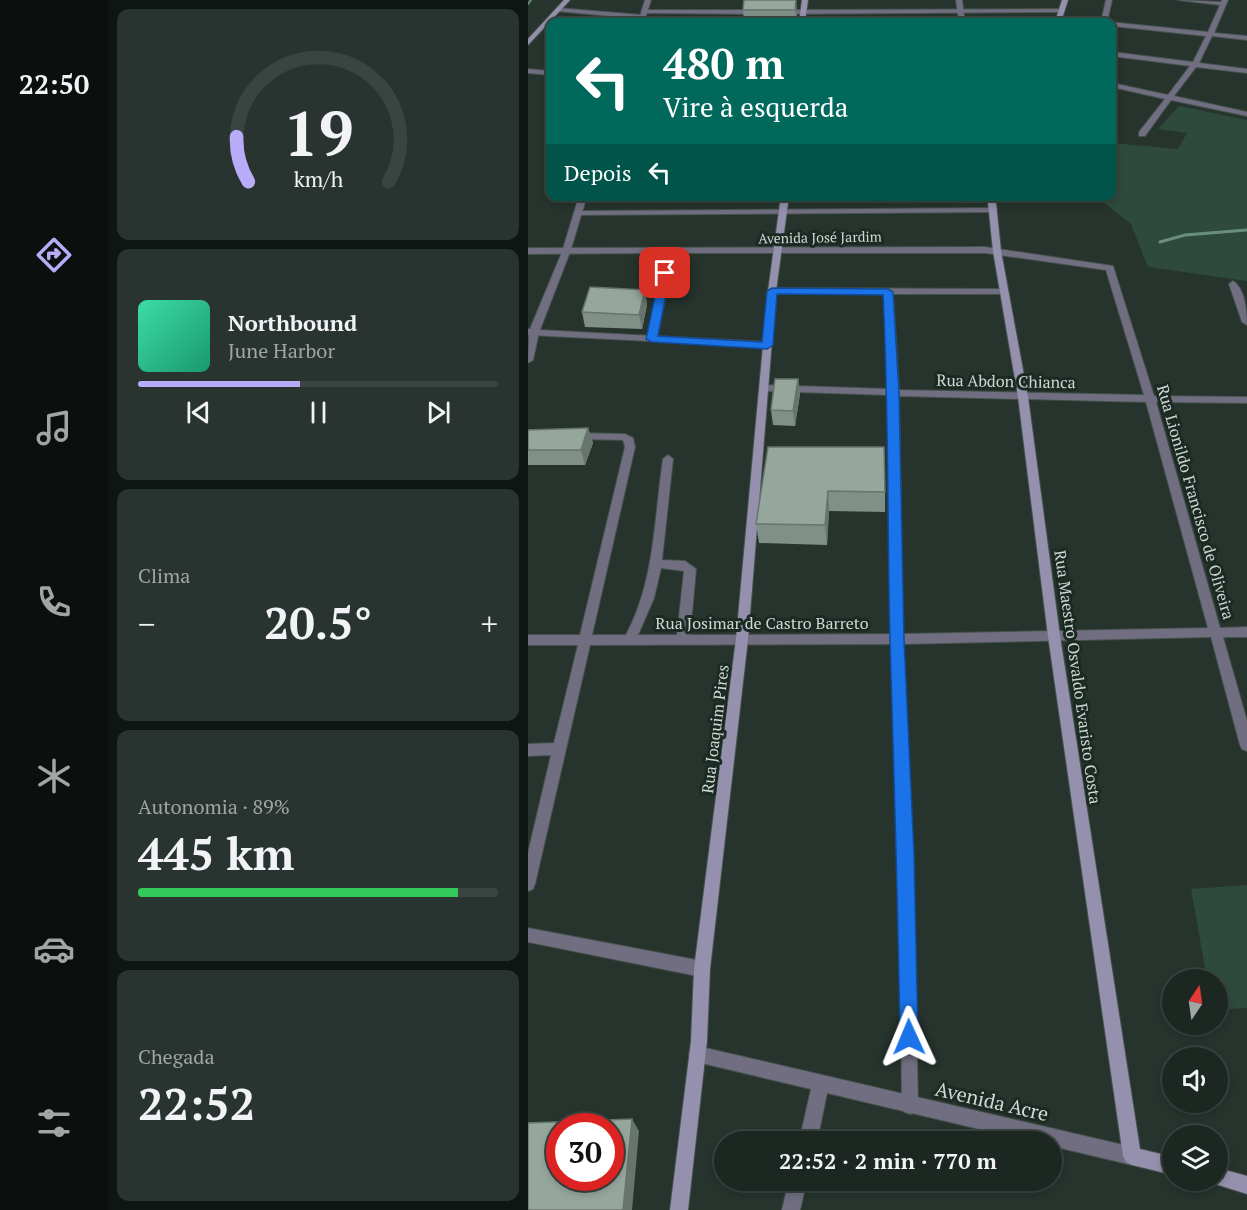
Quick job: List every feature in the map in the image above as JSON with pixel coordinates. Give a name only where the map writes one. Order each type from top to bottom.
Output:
[{"type":"main road","points":[[551,18],[567,0]]},
{"type":"main road","points":[[802,18],[804,0]]},
{"type":"main road","points":[[1059,18],[1065,0]]},
{"type":"main road","points":[[528,43],[546,23]]},
{"type":"main road","name":"Rua Joaquim Pires","points":[[679,1210],[697,1054],[702,969],[742,639],[772,291],[784,201]]},
{"type":"main road","name":"Rua Maestro Osvaldo Evaristo Costa","points":[[993,201],[997,251],[1023,397],[1054,636],[1132,1156]]},
{"type":"main road","name":"Avenida Acre","points":[[1132,1156],[1162,1163]]},
{"type":"main road","points":[[1228,1180],[1247,1185]]},
{"type":"street","points":[[642,17],[648,0]]},
{"type":"street","points":[[959,0],[961,18]]},
{"type":"street","points":[[1105,18],[1109,0]]},
{"type":"street","points":[[1142,134],[1195,64],[1225,2],[1181,0]]},
{"type":"street","points":[[558,10],[642,17],[803,12],[1061,11]]},
{"type":"street","points":[[886,11],[887,18]]},
{"type":"street","points":[[1116,24],[1247,38]]},
{"type":"street","points":[[1116,54],[1247,72]]},
{"type":"street","points":[[528,72],[546,73]]},
{"type":"street","points":[[1116,86],[1247,114]]},
{"type":"street","points":[[528,360],[531,332],[566,252],[582,201]]},
{"type":"street","points":[[578,213],[783,212],[993,201]]},
{"type":"street","name":"Avenida José Jardim","points":[[528,251],[950,249],[997,251],[1110,268]]},
{"type":"street","points":[[652,339],[670,252]]},
{"type":"street","name":"Rua Lionildo Francisco de Oliveira","points":[[1110,268],[1150,398],[1247,746]]},
{"type":"street","points":[[1233,284],[1247,322]]},
{"type":"street","points":[[772,291],[1004,291]]},
{"type":"street","points":[[888,292],[894,393],[897,639],[906,853],[910,1106]]},
{"type":"street","points":[[531,332],[767,345]]},
{"type":"street","name":"Rua Abdon Chianca","points":[[765,388],[1023,397],[1247,400]]},
{"type":"street","points":[[528,884],[586,639],[628,454],[629,440],[625,437],[560,436]]},
{"type":"street","points":[[630,639],[642,621],[656,564],[668,459]]},
{"type":"street","points":[[656,564],[685,565],[690,569],[683,639]]},
{"type":"street","name":"Rua Josimar de Castro Barreto","points":[[528,640],[897,639],[1247,632]]},
{"type":"street","points":[[528,750],[559,749]]},
{"type":"street","points":[[528,935],[702,969]]},
{"type":"street","name":"Avenida Acre","points":[[697,1054],[910,1106],[1132,1156]]},
{"type":"street","points":[[810,1131],[821,1084]]},
{"type":"street","points":[[792,1210],[796,1191]]},
{"type":"green space","points":[[1179,106],[1247,120],[1247,281],[1148,267],[1131,224],[1102,201],[1116,201],[1116,143],[1178,149],[1187,133],[1158,129]]},
{"type":"green space","points":[[1247,885],[1247,1008],[1228,1009],[1228,969],[1205,969],[1191,889]]},
{"type":"building","points":[[744,0],[796,0],[795,10],[743,10]]},
{"type":"building","points":[[590,287],[645,290],[639,315],[582,312]]},
{"type":"building","points":[[775,379],[798,379],[793,411],[771,410]]},
{"type":"building","points":[[588,428],[581,450],[528,450],[528,430]]},
{"type":"building","points":[[768,447],[884,447],[885,492],[828,491],[825,525],[756,524]]},
{"type":"building","points":[[624,1119],[632,1119],[623,1210],[528,1210],[528,1123],[546,1122],[546,1191],[624,1191]]},
{"type":"waterway","points":[[528,4],[531,0]]},
{"type":"waterway","points":[[1160,242],[1185,235],[1247,230]]},
{"type":"route","points":[[665,273],[652,339],[767,345],[772,291],[888,292],[894,393],[897,639],[906,853],[909,1037]]}]
